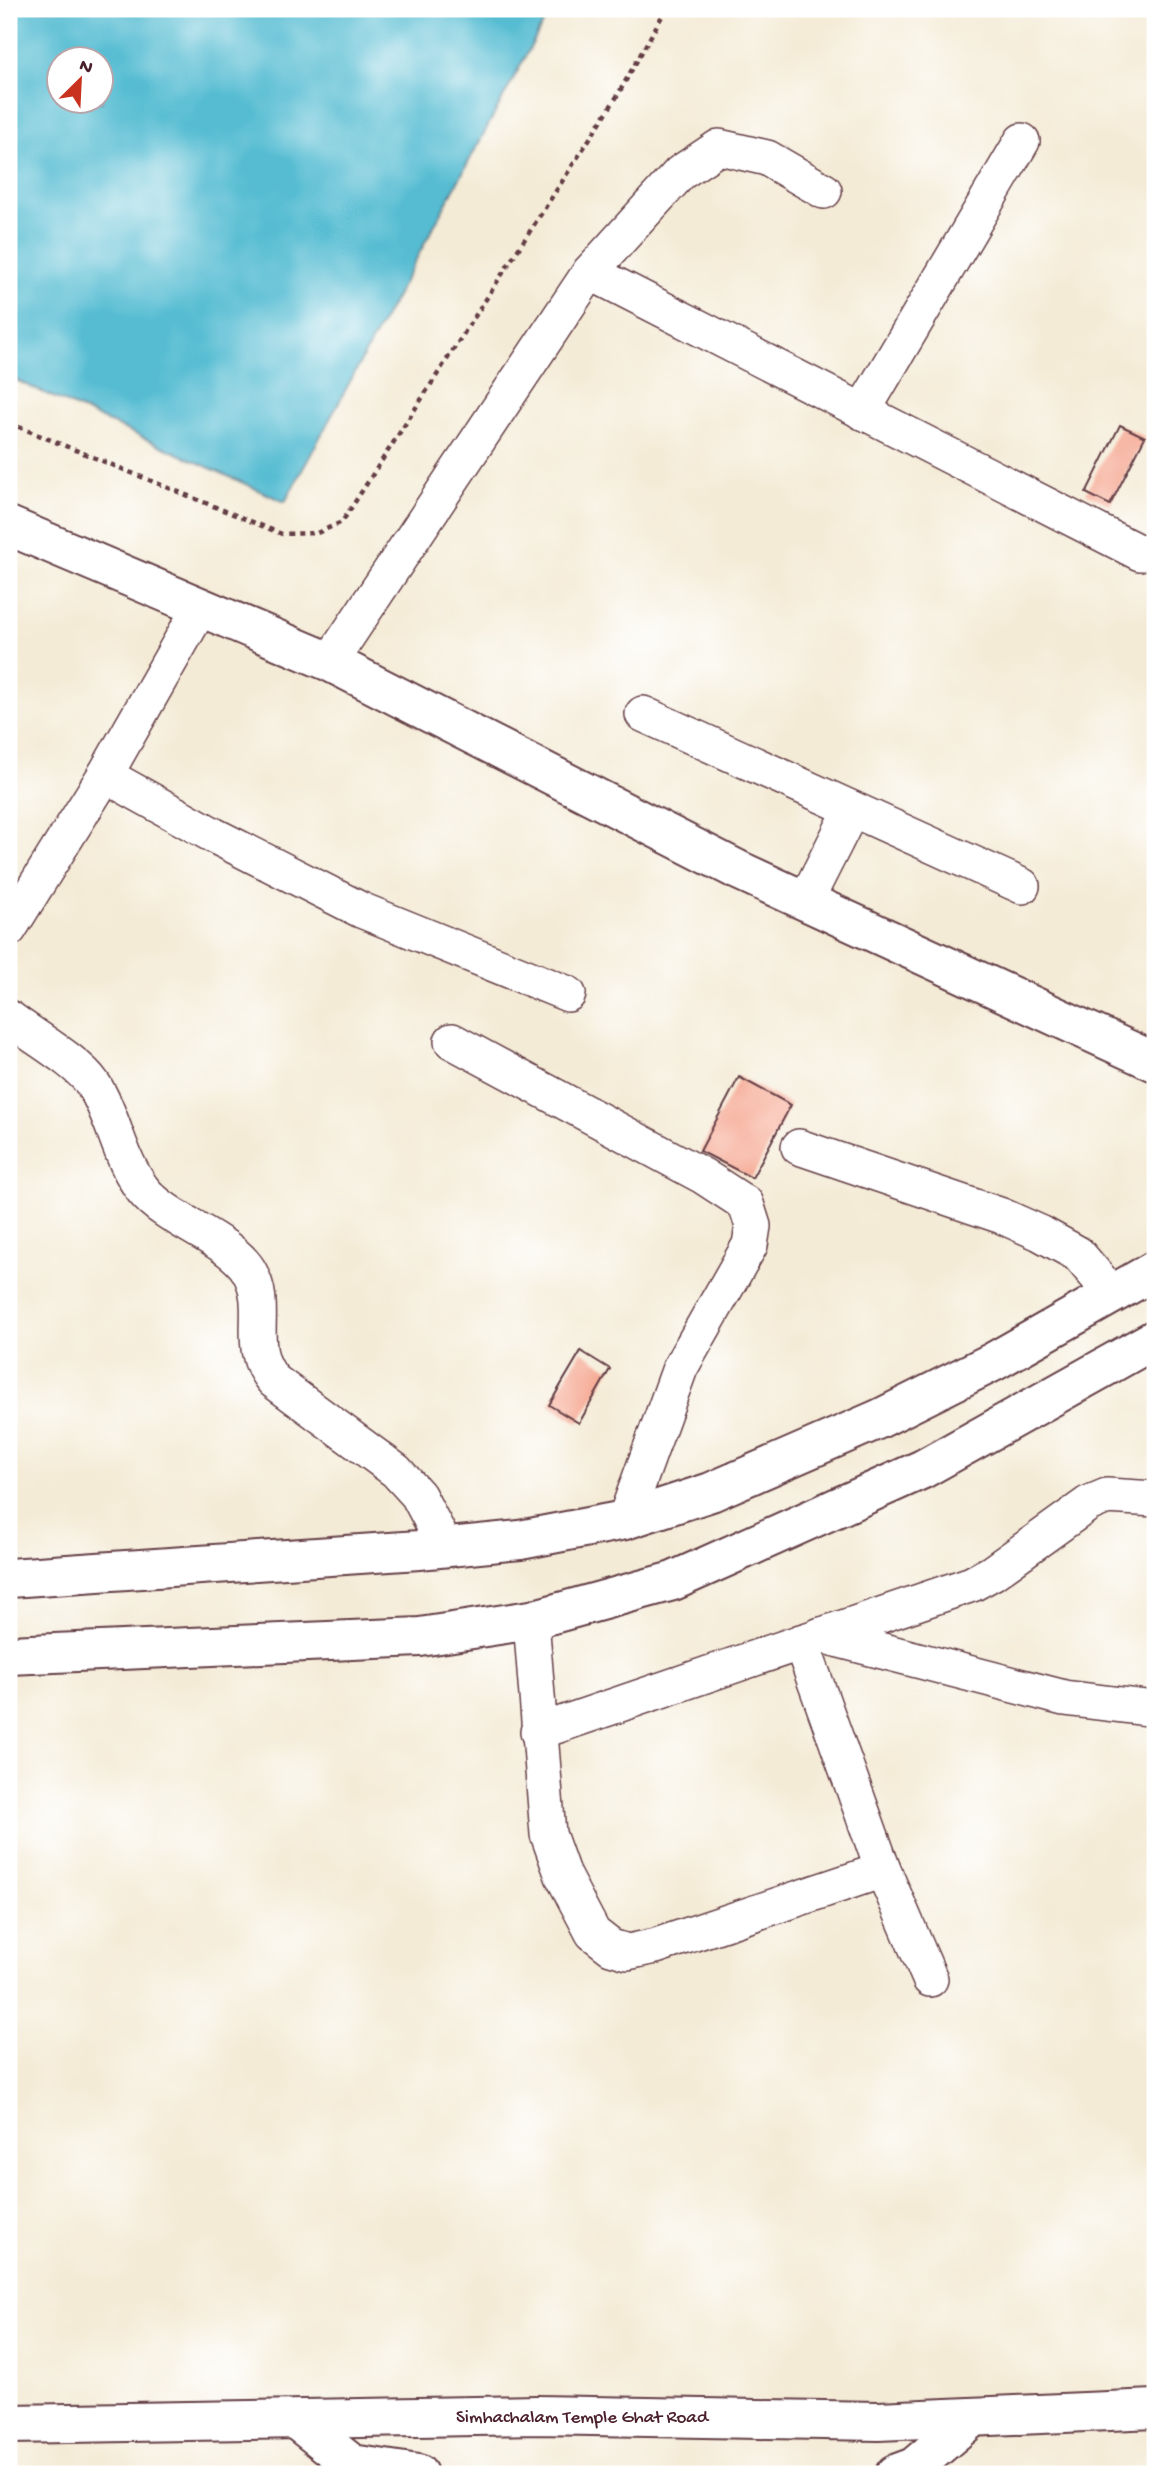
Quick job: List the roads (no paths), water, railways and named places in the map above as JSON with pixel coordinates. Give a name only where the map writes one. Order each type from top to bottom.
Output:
[{"type":"street","points":[[862,412],[1022,141]]},
{"type":"street","points":[[330,662],[590,272],[680,173],[719,147],[767,158],[824,191]]},
{"type":"street","points":[[590,272],[1140,553]]},
{"type":"street","points":[[9,526],[330,662],[805,902],[1155,1062]]},
{"type":"street","points":[[9,929],[105,775],[200,608]]},
{"type":"street","points":[[643,714],[1022,886]]},
{"type":"street","points":[[105,775],[213,835],[361,910],[568,994]]},
{"type":"street","points":[[805,902],[852,809]]},
{"type":"street","points":[[9,1018],[91,1081],[113,1134],[143,1190],[248,1269],[257,1292],[258,1355],[264,1370],[274,1381],[396,1471],[418,1495],[446,1548],[9,1578]]},
{"type":"street","points":[[452,1041],[703,1176],[746,1204],[753,1226],[750,1244],[680,1368],[625,1520]]},
{"type":"street","points":[[799,1147],[1002,1216],[1040,1233],[1077,1254],[1112,1294]]},
{"type":"street","points":[[419,1550],[520,1541],[625,1520],[711,1492],[879,1419],[993,1363],[1155,1270]]},
{"type":"street","points":[[9,1655],[420,1637],[531,1620],[673,1581],[763,1543],[923,1469],[1155,1339]]},
{"type":"street","points":[[538,1732],[972,1584],[992,1573],[1088,1504],[1107,1496],[1155,1499]]},
{"type":"street","points":[[531,1620],[548,1834],[563,1876],[593,1933],[611,1947],[628,1952],[656,1946],[884,1870]]},
{"type":"street","points":[[811,1638],[1064,1698],[1155,1709]]},
{"type":"street","points":[[811,1638],[884,1870],[930,1979]]},
{"type":"street","name":"Simhachalam Temple Ghat Road","points":[[9,2424],[537,2415],[878,2421],[1155,2409]]},
{"type":"street","points":[[895,2474],[914,2467],[973,2417]]},
{"type":"street","points":[[296,2420],[352,2464],[418,2474]]},
{"type":"water","points":[[9,9],[551,9],[285,502],[9,377]]}]
